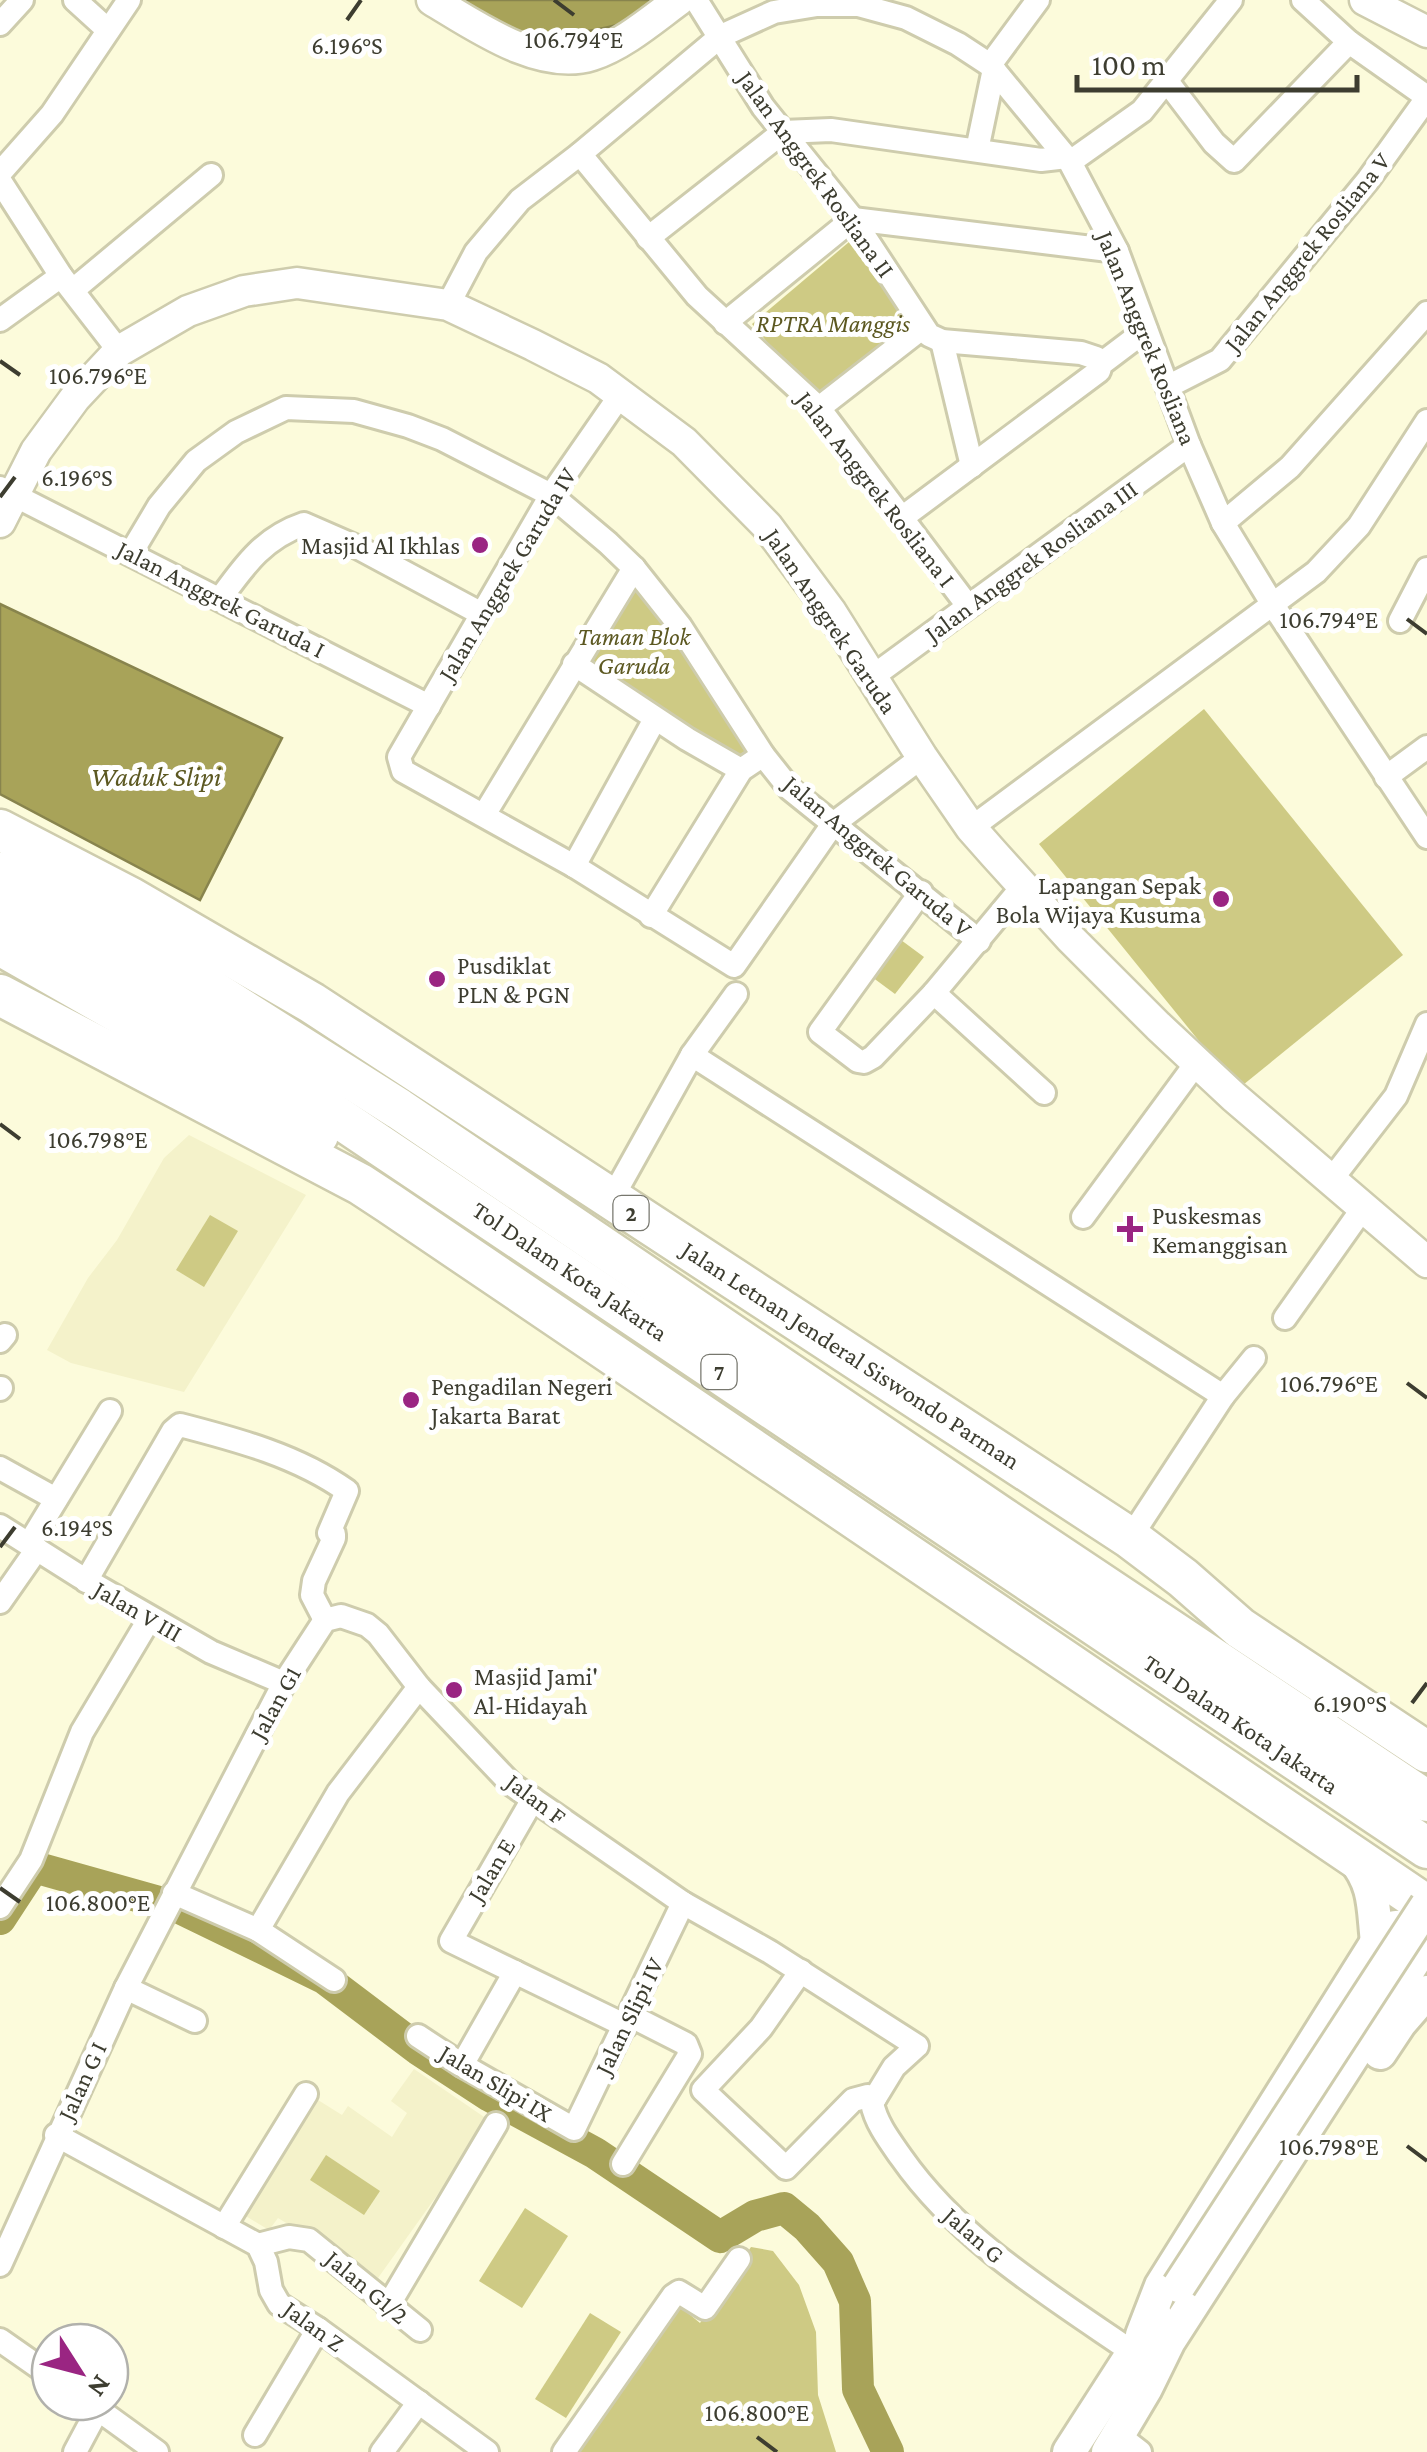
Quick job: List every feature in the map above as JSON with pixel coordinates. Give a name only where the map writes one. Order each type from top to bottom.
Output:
[{"type":"highway","name":"Jalan Letnan Jenderal Siswondo Parman","points":[[0,830],[131,898],[312,1003],[1130,1538],[1184,1578],[1240,1628],[1422,1746]]},
{"type":"highway","name":"Tol Dalam Kota Jakarta","points":[[0,873],[156,955],[399,1108],[1001,1517],[1427,1800]]},
{"type":"highway","name":"Tol Dalam Kota Jakarta","points":[[0,913],[150,991],[1427,1848]]},
{"type":"highway","points":[[0,945],[212,1066],[328,1142],[360,1184]]},
{"type":"highway","points":[[0,994],[360,1184],[1427,1905]]},
{"type":"highway","points":[[798,1377],[838,1384],[885,1408],[1166,1594],[1240,1628]]},
{"type":"main road","points":[[1353,1858],[1369,1880],[1375,1902],[1376,1942]]},
{"type":"main road","points":[[1122,2446],[1189,2292],[1427,1905]]},
{"type":"main road","points":[[1069,2452],[1129,2342],[1161,2286],[1376,1942],[1385,1929],[1416,1927],[1427,1937],[1189,2292],[1129,2342]]},
{"type":"main road","points":[[1146,2388],[1176,2363],[1400,2023],[1427,1992]]},
{"type":"street","points":[[0,24],[22,0]]},
{"type":"street","points":[[75,0],[108,30]]},
{"type":"street","points":[[0,173],[52,114],[129,0]]},
{"type":"street","points":[[432,0],[504,43],[552,56],[572,57],[592,56],[679,0]]},
{"type":"street","name":"Jalan Anggrek Rosliana II","points":[[696,0],[764,107],[852,220],[932,334],[972,466]]},
{"type":"street","points":[[978,150],[992,67],[1038,0]]},
{"type":"street","points":[[648,238],[784,132],[831,130],[1041,160],[1069,160],[1142,112],[1232,0]]},
{"type":"street","name":"Jalan Anggrek Rosliana V","points":[[1169,386],[1220,360],[1368,180],[1427,97],[1349,42],[1303,0]]},
{"type":"street","points":[[1365,0],[1427,32]]},
{"type":"street","name":"Jalan Anggrek Rosliana","points":[[448,305],[476,252],[520,200],[721,36],[774,12],[818,5],[858,5],[906,18],[992,67],[1069,160],[1117,251],[1189,445],[1223,522],[1272,605],[1427,837]]},
{"type":"street","points":[[1166,80],[1214,143],[1234,161],[1349,42]]},
{"type":"street","name":"Jalan Anggrek Rosliana I","points":[[580,154],[724,323],[819,408],[968,606]]},
{"type":"street","points":[[0,320],[67,283],[212,175]]},
{"type":"street","points":[[0,181],[118,352]]},
{"type":"street","points":[[724,323],[852,220],[1117,251]]},
{"type":"street","name":"Jalan Anggrek Garuda","points":[[0,522],[6,490],[75,398],[118,352],[188,310],[272,284],[313,284],[448,305],[598,378],[684,442],[768,526],[832,612],[971,828],[1114,984],[1197,1062],[1427,1262]]},
{"type":"street","points":[[1223,522],[1290,467],[1427,313]]},
{"type":"street","points":[[903,517],[1099,370],[1101,364],[1146,330]]},
{"type":"street","points":[[819,408],[932,334],[1081,353],[1101,364]]},
{"type":"street","name":"Jalan Anggrek Garuda IV","points":[[484,816],[403,771],[399,757],[550,496],[621,394]]},
{"type":"street","name":"Jalan Anggrek Garuda V","points":[[131,553],[159,506],[196,460],[236,432],[286,408],[354,411],[442,439],[550,496],[634,568],[688,638],[790,789],[979,941]]},
{"type":"street","points":[[971,828],[1316,572],[1358,526],[1427,421]]},
{"type":"street","name":"Jalan Anggrek Rosliana III","points":[[872,677],[1189,445]]},
{"type":"street","name":"Jalan Anggrek Garuda I","points":[[6,490],[429,706]]},
{"type":"street","points":[[220,599],[255,552],[281,532],[304,524],[344,540],[480,613]]},
{"type":"street","points":[[634,568],[484,816],[574,866],[734,966],[833,824],[922,757]]},
{"type":"street","points":[[1400,621],[1427,569]]},
{"type":"street","points":[[574,664],[740,770]]},
{"type":"street","points":[[574,866],[656,719]]},
{"type":"street","points":[[1386,777],[1427,748]]},
{"type":"street","points":[[652,916],[740,770],[763,754]]},
{"type":"street","points":[[921,892],[820,1032],[858,1061],[873,1058],[934,993],[1023,886]]},
{"type":"street","points":[[934,993],[1044,1093]]},
{"type":"street","points":[[611,1200],[692,1055],[736,994]]},
{"type":"street","points":[[1331,1180],[1396,1096],[1427,1024]]},
{"type":"street","points":[[692,1055],[1223,1396]]},
{"type":"street","points":[[1083,1217],[1197,1062]]},
{"type":"street","points":[[1286,1318],[1363,1208]]},
{"type":"street","points":[[1130,1538],[1223,1396],[1254,1358]]},
{"type":"street","points":[[0,1602],[110,1410]]},
{"type":"street","points":[[86,1581],[180,1426],[232,1438],[269,1452],[317,1472],[346,1491],[329,1532],[334,1538],[314,1581],[312,1596],[321,1606],[325,1620],[340,1616],[368,1625],[419,1687],[338,1793],[258,1930]]},
{"type":"street","points":[[0,1468],[56,1499]]},
{"type":"street","name":"Jalan V III","points":[[0,1526],[86,1581],[211,1652],[284,1683]]},
{"type":"street","points":[[0,1907],[31,1860],[82,1732],[150,1618]]},
{"type":"street","name":"Jalan G1","points":[[170,1901],[284,1683],[325,1620]]},
{"type":"street","name":"Jalan F","points":[[419,1687],[511,1784],[683,1902],[802,1971],[917,2046],[894,2067],[875,2098]]},
{"type":"street","name":"Jalan E","points":[[515,1972],[451,1942],[533,1799]]},
{"type":"street","points":[[170,1901],[258,1930],[334,1980]]},
{"type":"street","name":"Jalan G I","points":[[0,2265],[56,2135],[170,1901]]},
{"type":"street","name":"Jalan Slipi IV","points":[[574,2129],[683,1902]]},
{"type":"street","points":[[802,1971],[760,2028],[703,2090],[786,2168],[853,2100],[875,2098]]},
{"type":"street","points":[[462,2065],[515,1972],[686,2044],[690,2054],[623,2164]]},
{"type":"street","points":[[126,1988],[195,2021]]},
{"type":"street","name":"Jalan Slipi IX","points":[[418,2036],[574,2129]]},
{"type":"street","points":[[224,2228],[306,2094]]},
{"type":"street","name":"Jalan G","points":[[875,2098],[871,2105],[886,2135],[937,2204],[1103,2336],[1129,2342]]},
{"type":"street","points":[[388,2306],[496,2124]]},
{"type":"street","points":[[56,2135],[258,2244]]},
{"type":"street","name":"Jalan G1/2","points":[[258,2244],[289,2236],[309,2240],[420,2330]]},
{"type":"street","name":"Jalan Z","points":[[258,2244],[279,2304],[318,2328],[487,2452]]},
{"type":"street","points":[[564,2452],[672,2296],[678,2292],[705,2308],[739,2259]]},
{"type":"street","points":[[255,2435],[318,2328]]},
{"type":"street","points":[[0,2340],[30,2361]]},
{"type":"street","points":[[382,2452],[419,2402]]},
{"type":"street","points":[[75,2452],[86,2422]]},
{"type":"street","points":[[116,2422],[157,2452]]},
{"type":"shaded area","points":[[189,1135],[306,1195],[184,1392],[71,1363],[47,1350],[164,1158]]},
{"type":"shaded area","points":[[414,2069],[490,2121],[378,2278],[278,2218],[269,2230],[231,2207],[302,2090],[342,2115],[348,2106],[392,2137],[407,2113],[391,2101]]},
{"type":"green space","name":"RPTRA Manggis","points":[[849,242],[915,321],[818,403],[752,324]]},
{"type":"green space","name":"Taman Blok Garuda","points":[[632,579],[758,755],[739,767],[577,666]]},
{"type":"green space","name":"Lapangan Sepak Bola Wijaya Kusuma","points":[[1204,709],[1403,955],[1238,1089],[1039,844]]},
{"type":"green space","points":[[901,940],[924,957],[895,994],[872,977]]},
{"type":"green space","points":[[210,1215],[238,1231],[204,1287],[176,1270]]},
{"type":"green space","points":[[326,2155],[380,2191],[364,2215],[310,2180]]},
{"type":"green space","points":[[525,2208],[568,2236],[522,2308],[479,2281]]},
{"type":"green space","points":[[751,2247],[773,2251],[799,2285],[816,2332],[818,2395],[836,2452],[578,2452],[677,2304],[700,2323]]},
{"type":"green space","points":[[590,2313],[621,2332],[566,2418],[535,2399]]},
{"type":"water","points":[[442,0],[673,0],[613,26],[503,41]]},
{"type":"water","name":"Waduk Slipi","points":[[0,604],[282,738],[200,900],[0,794]]},
{"type":"waterway","points":[[0,1919],[34,1867],[180,1908],[324,1978],[418,2049],[490,2096],[595,2153],[720,2237],[755,2216],[784,2208],[838,2262],[855,2301],[858,2389],[888,2452]]},
{"type":"place","name":"Masjid Al Ikhlas","points":[[480,545]]},
{"type":"place","name":"Lapangan Sepak Bola Wijaya Kusuma","points":[[1221,899]]},
{"type":"place","name":"Pusdiklat PLN & PGN","points":[[437,979]]},
{"type":"place","name":"Puskesmas Kemanggisan","points":[[1130,1229]]},
{"type":"place","name":"Pengadilan Negeri Jakarta Barat","points":[[411,1400]]},
{"type":"place","name":"Masjid Jami' Al-Hidayah","points":[[454,1690]]}]
